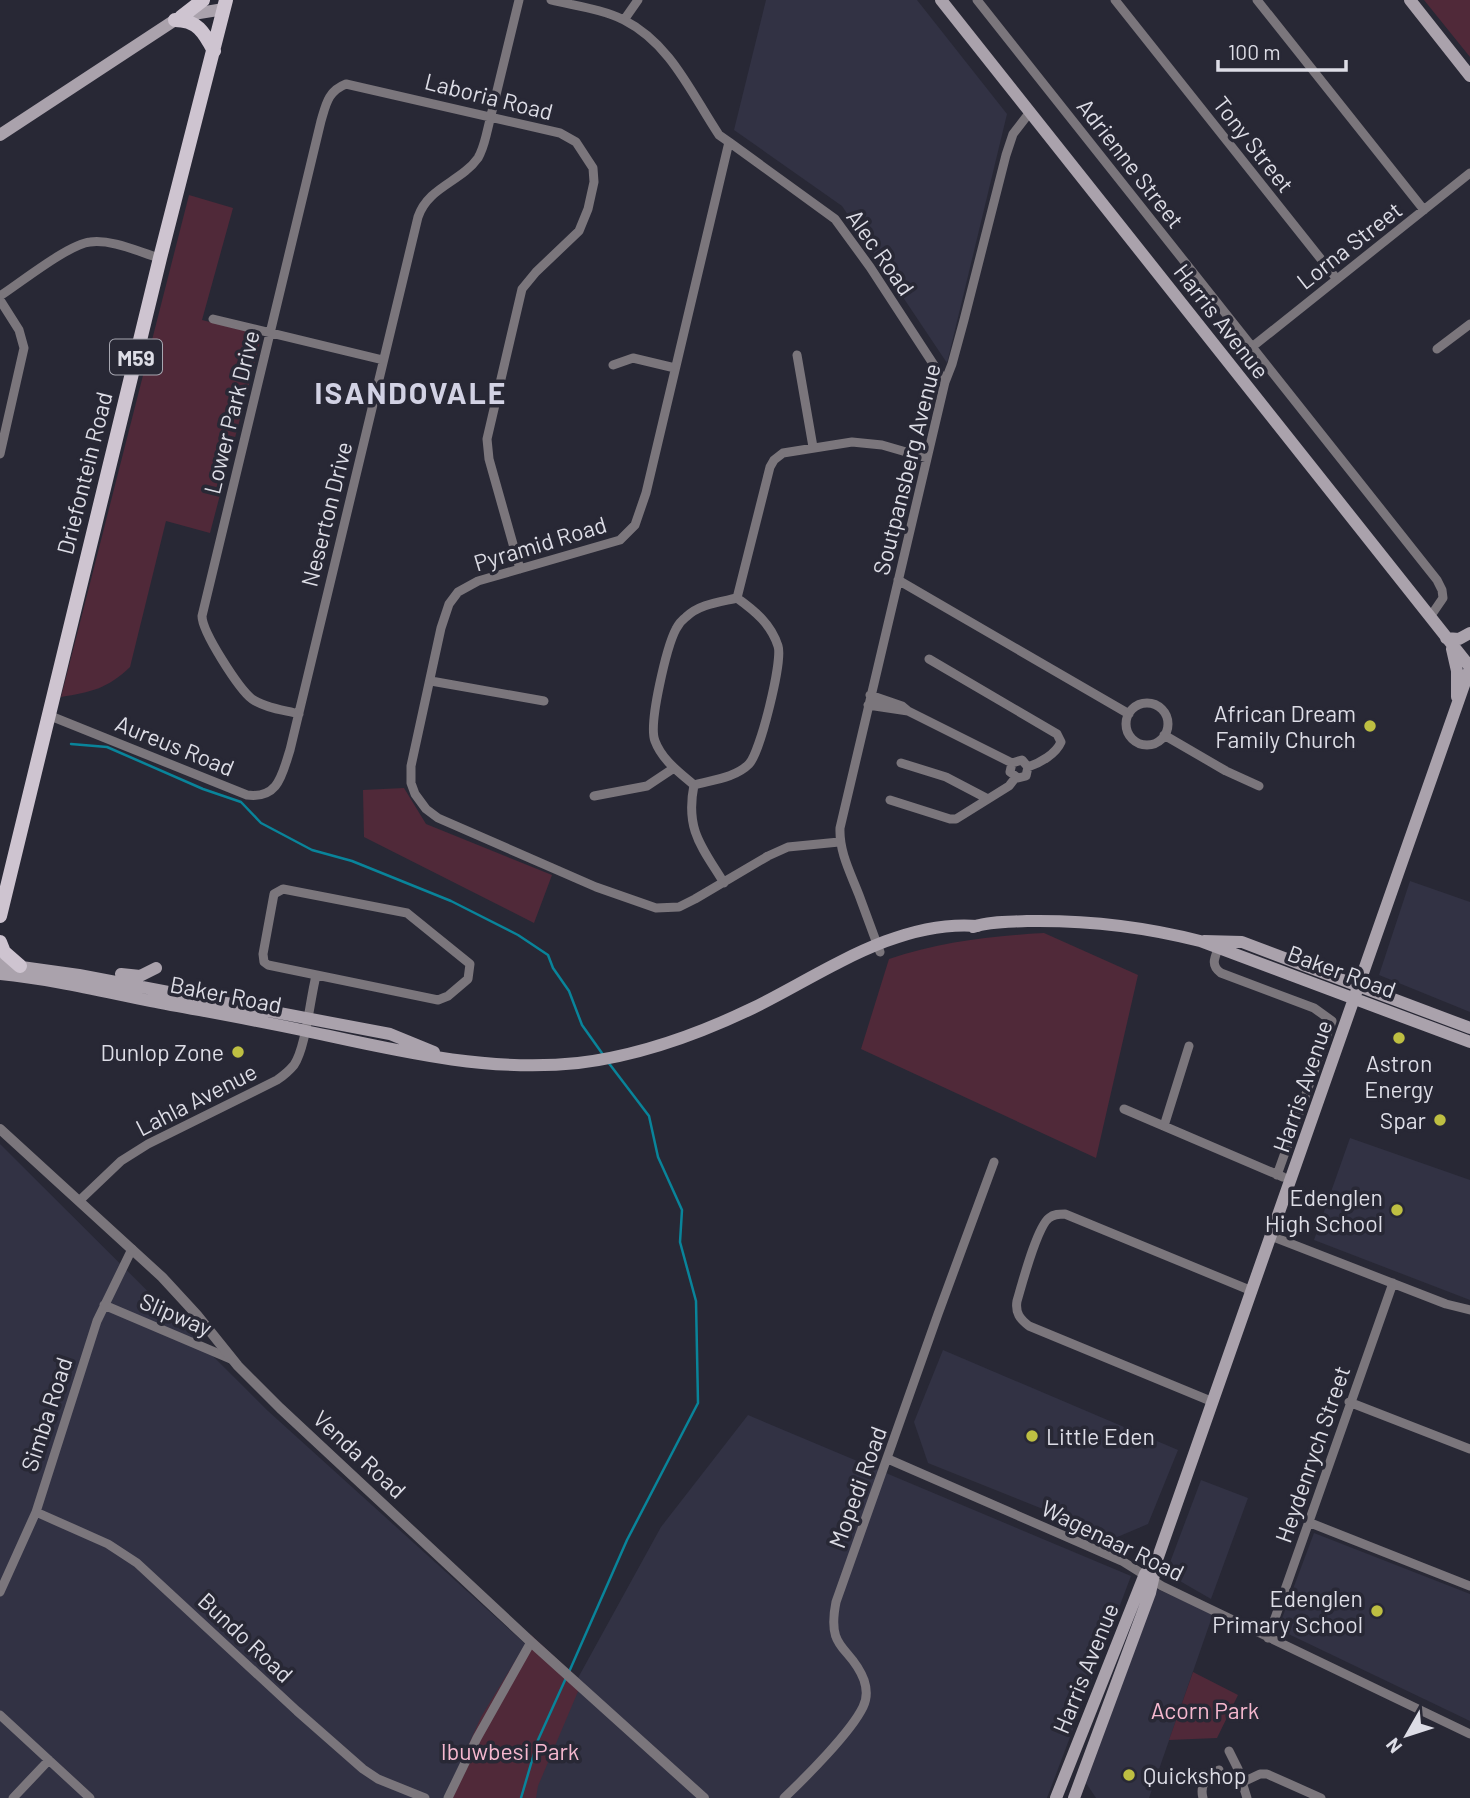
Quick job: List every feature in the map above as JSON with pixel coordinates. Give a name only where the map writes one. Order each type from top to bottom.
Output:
[{"type":"main road","points":[[0,135],[203,0]]},
{"type":"main road","name":"Harris Avenue","points":[[941,0],[1470,668],[1074,1796]]},
{"type":"main road","points":[[1410,0],[1470,76]]},
{"type":"main road","points":[[178,18],[225,4]]},
{"type":"main road","name":"Driefontein Road","points":[[0,916],[160,258],[225,4]]},
{"type":"main road","points":[[178,18],[199,27],[214,51]]},
{"type":"main road","points":[[1458,707],[1456,663],[1446,639],[1459,639],[1470,633]]},
{"type":"main road","name":"Baker Road","points":[[0,964],[79,975],[305,1024],[373,1046],[444,1058],[534,1065],[592,1061],[622,1055],[715,1025],[879,948],[935,928],[1019,922],[1086,921],[1142,928],[1200,941],[1241,942],[1470,1042]]},
{"type":"main road","name":"Baker Road","points":[[1200,941],[1470,1028]]},
{"type":"main road","points":[[0,942],[4,952],[20,966]]},
{"type":"main road","points":[[79,975],[100,971],[141,976],[156,968]]},
{"type":"main road","name":"Baker Road","points":[[0,974],[305,1024]]},
{"type":"main road","name":"Harris Avenue","points":[[1056,1798],[1150,1578]]},
{"type":"street","name":"Neserton Drive","points":[[282,777],[420,211],[431,195],[476,159],[482,148],[519,0]]},
{"type":"street","points":[[551,0],[624,20],[665,52],[719,135],[729,142]]},
{"type":"street","points":[[624,20],[638,0]]},
{"type":"street","name":"Adrienne Street","points":[[977,0],[1437,580],[1443,598],[1430,617]]},
{"type":"street","name":"Tony Street","points":[[1115,0],[1336,278]]},
{"type":"street","points":[[1257,0],[1424,211]]},
{"type":"street","name":"Laboria Road","points":[[346,84],[568,136],[583,151],[594,175],[583,226],[522,289],[487,439],[489,459],[520,569]]},
{"type":"street","name":"Lower Park Drive","points":[[299,714],[261,704],[248,696],[210,642],[202,622],[326,103],[331,93],[346,84]]},
{"type":"street","name":"Soutpansberg Avenue","points":[[839,842],[869,700],[945,382],[953,364],[1006,155],[1013,134],[1030,113]]},
{"type":"street","name":"Pyramid Road","points":[[729,142],[646,493],[632,530],[620,540],[466,585],[453,596],[442,628],[410,776],[415,794],[433,816],[647,907],[679,907],[788,847],[839,842]]},
{"type":"street","name":"Alec Road","points":[[729,142],[835,219],[870,267],[945,382]]},
{"type":"street","name":"Lorna Street","points":[[1252,347],[1470,173]]},
{"type":"street","points":[[0,454],[24,348],[19,330],[0,298],[61,256],[89,242],[103,242],[160,258]]},
{"type":"street","points":[[213,319],[383,360]]},
{"type":"street","points":[[1437,349],[1470,324]]},
{"type":"street","points":[[797,355],[813,447]]},
{"type":"street","points":[[613,365],[633,358],[675,368]]},
{"type":"street","points":[[737,598],[771,464],[783,453],[864,442],[926,458]]},
{"type":"street","points":[[898,580],[1129,714]]},
{"type":"street","points":[[737,598],[767,623],[780,651],[763,732],[757,754],[747,766],[729,776],[694,785],[674,768],[655,743],[652,724],[678,625],[690,613],[711,604],[737,598]]},
{"type":"street","points":[[929,659],[1057,734],[1060,747],[1037,764],[1028,767]]},
{"type":"street","points":[[431,681],[544,701]]},
{"type":"street","points":[[869,700],[902,706],[1012,763],[1022,760],[1028,767]]},
{"type":"street","points":[[1139,705],[1154,705],[1160,708],[1167,721],[1164,735],[1148,745],[1136,742],[1128,733],[1126,720],[1139,705]]},
{"type":"street","name":"Aureus Road","points":[[48,715],[247,795],[262,796],[269,793],[282,777]]},
{"type":"street","points":[[1164,735],[1226,771],[1259,786]]},
{"type":"street","points":[[901,763],[946,777],[988,799]]},
{"type":"street","points":[[1012,763],[1010,772],[1016,778]]},
{"type":"street","points":[[890,800],[950,819],[961,816],[1009,786],[1016,778],[1026,776],[1028,767]]},
{"type":"street","points":[[594,796],[647,786],[674,768]]},
{"type":"street","points":[[694,785],[692,827],[724,883]]},
{"type":"street","points":[[839,842],[848,873],[879,948]]},
{"type":"street","points":[[280,890],[295,890],[407,914],[466,960],[471,967],[470,976],[464,985],[438,1000],[316,976],[271,966],[263,959],[273,898],[280,890]]},
{"type":"street","points":[[1218,949],[1214,966],[1221,973],[1314,1007],[1332,1021],[1277,1175]]},
{"type":"street","name":"Baker Road","points":[[305,1024],[316,976]]},
{"type":"street","name":"Lahla Avenue","points":[[79,1201],[121,1160],[277,1080],[295,1063],[305,1024]]},
{"type":"street","points":[[1164,1126],[1189,1046]]},
{"type":"street","points":[[1124,1110],[1291,1180]]},
{"type":"street","name":"Venda Road","points":[[0,1129],[183,1299],[232,1359],[280,1408],[531,1642],[704,1798]]},
{"type":"street","name":"Mopedi Road","points":[[784,1798],[864,1706],[864,1680],[841,1648],[832,1622],[836,1602],[995,1162]]},
{"type":"street","points":[[1213,1402],[1029,1326],[1021,1320],[1017,1301],[1031,1257],[1047,1219],[1056,1214],[1065,1214],[1252,1292]]},
{"type":"street","points":[[1271,1236],[1446,1304],[1470,1310]]},
{"type":"street","name":"Simba Road","points":[[0,1592],[36,1512],[82,1365],[104,1305],[132,1249]]},
{"type":"street","name":"Heydenrych Street","points":[[1268,1637],[1393,1283]]},
{"type":"street","name":"Slipway","points":[[104,1305],[232,1359]]},
{"type":"street","points":[[1349,1402],[1470,1449]]},
{"type":"street","name":"Wagenaar Road","points":[[888,1459],[1122,1561],[1150,1578],[1268,1637],[1470,1734]]},
{"type":"street","name":"Bundo Road","points":[[36,1512],[108,1544],[137,1563],[363,1769],[378,1779],[425,1798]]},
{"type":"street","points":[[1308,1522],[1470,1586]]},
{"type":"street","points":[[448,1798],[477,1738],[531,1642]]},
{"type":"street","points":[[0,1715],[90,1798]]},
{"type":"street","points":[[1074,1796],[1076,1747]]},
{"type":"street","points":[[1229,1751],[1247,1798]]},
{"type":"street","points":[[13,1798],[49,1760]]},
{"type":"street","points":[[1203,1798],[1201,1787],[1219,1770]]},
{"type":"street","points":[[1243,1782],[1260,1774],[1267,1774],[1321,1798]]},
{"type":"shaded area","points":[[766,0],[917,0],[1007,114],[947,363],[842,206],[734,130]]},
{"type":"shaded area","points":[[1410,881],[1470,902],[1470,1012],[1379,975]]},
{"type":"shaded area","name":"Edenglen High School","points":[[1350,1138],[1470,1180],[1470,1300],[1314,1240]]},
{"type":"shaded area","points":[[0,1144],[268,1411],[573,1687],[661,1527],[748,1415],[1131,1576],[1047,1798],[0,1798]]},
{"type":"shaded area","name":"Little Eden","points":[[943,1350],[1178,1450],[1148,1524],[1115,1538],[928,1463],[914,1422]]},
{"type":"shaded area","points":[[1201,1480],[1248,1498],[1211,1599],[1166,1573]]},
{"type":"shaded area","name":"Edenglen Primary School","points":[[1314,1533],[1470,1594],[1470,1721],[1278,1629]]},
{"type":"shaded area","points":[[1157,1589],[1213,1614],[1149,1798],[1096,1798],[1086,1783]]},
{"type":"green space","points":[[1424,0],[1470,0],[1470,57]]},
{"type":"green space","points":[[189,195],[233,208],[202,320],[262,335],[210,533],[166,521],[130,667],[98,688],[61,697]]},
{"type":"green space","points":[[404,788],[426,824],[552,875],[534,923],[364,837],[363,790]]},
{"type":"green space","points":[[1044,933],[1138,975],[1096,1158],[861,1049],[889,959],[965,941]]},
{"type":"green space","name":"Ibuwbesi Park","points":[[531,1635],[582,1682],[538,1786],[536,1798],[445,1798],[481,1717]]},
{"type":"green space","name":"Acorn Park","points":[[1193,1672],[1238,1695],[1217,1738],[1169,1740]]},
{"type":"waterway","points":[[71,744],[107,747],[203,789],[241,802],[261,823],[312,850],[352,861],[451,901],[518,935],[548,955],[553,968],[569,991],[582,1025],[604,1056]]},
{"type":"waterway","points":[[569,1672],[627,1540],[698,1403],[696,1301],[680,1242],[682,1210],[658,1157],[649,1116],[608,1062]]},
{"type":"waterway","points":[[521,1798],[538,1740],[566,1678]]},
{"type":"place","name":"African Dream Family Church","points":[[1370,726]]},
{"type":"place","name":"Astron Energy","points":[[1399,1038]]},
{"type":"place","name":"Dunlop Zone","points":[[238,1052]]},
{"type":"place","name":"Spar","points":[[1440,1120]]},
{"type":"place","name":"Edenglen High School","points":[[1397,1210]]},
{"type":"place","name":"Little Eden","points":[[1032,1436]]},
{"type":"place","name":"Edenglen Primary School","points":[[1377,1611]]},
{"type":"place","name":"Quickshop","points":[[1129,1775]]},
{"type":"district","name":"ISANDOVALE","points":[[411,392]]}]
